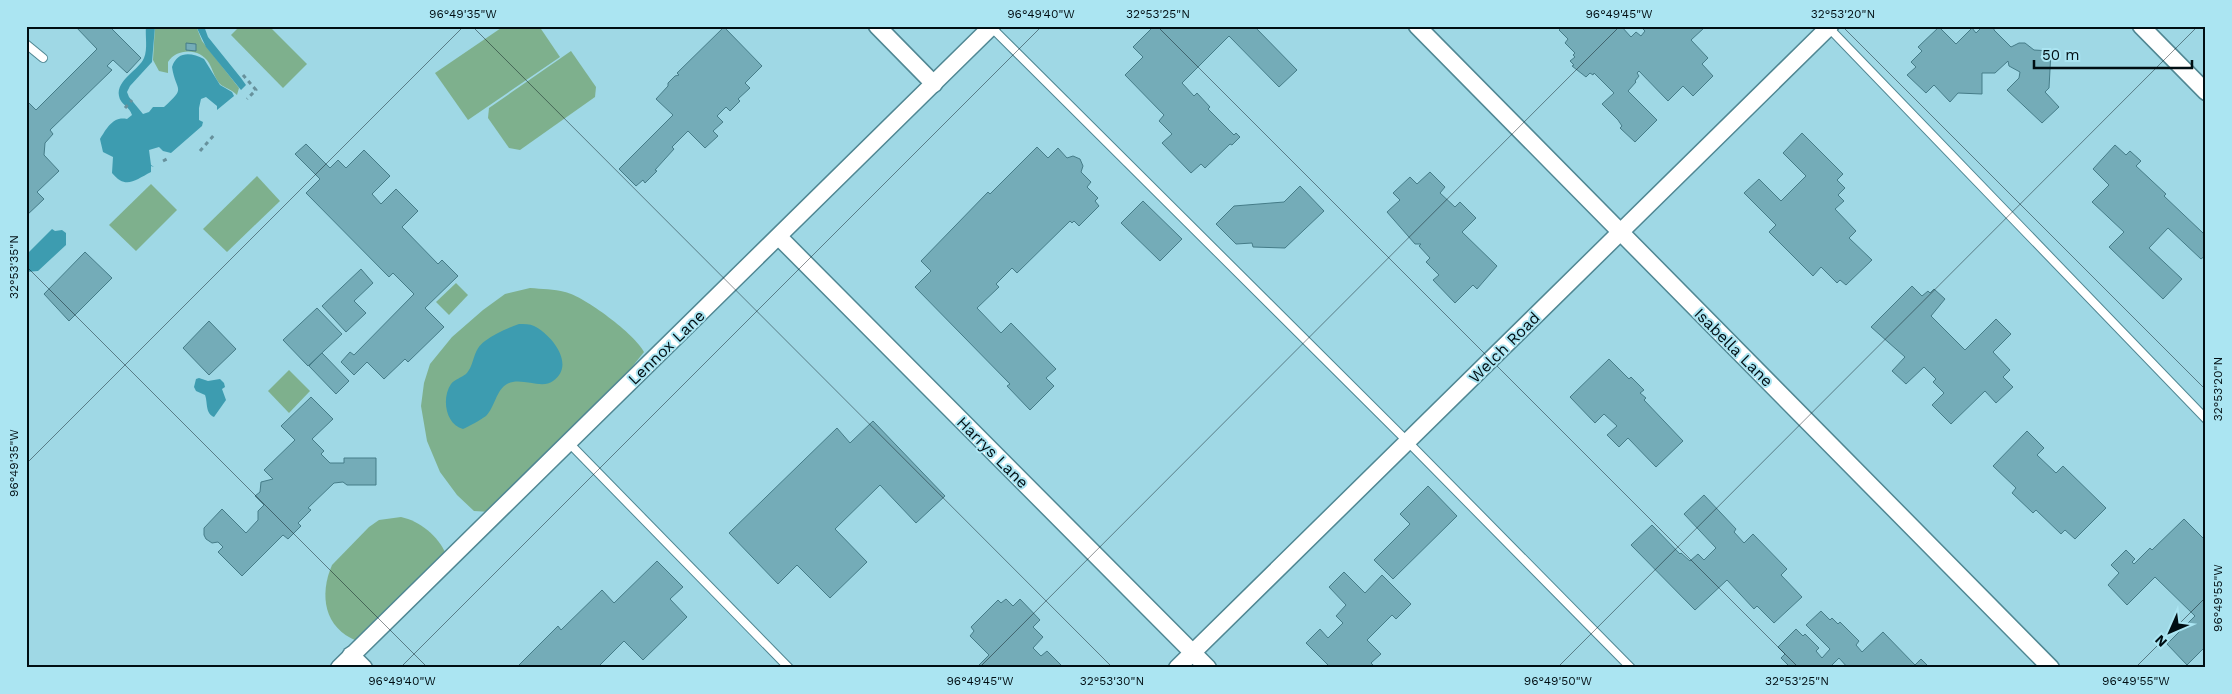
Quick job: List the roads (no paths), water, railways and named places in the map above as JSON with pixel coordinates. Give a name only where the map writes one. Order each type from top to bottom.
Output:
[{"type":"street","points":[[877,26],[934,84]]},
{"type":"street","name":"Isabella Lane","points":[[1417,26],[2051,668]]},
{"type":"street","points":[[2141,26],[2206,92]]},
{"type":"street","name":"Lennox Lane","points":[[339,668],[992,27]]},
{"type":"street","name":"Welch Road","points":[[1177,668],[1830,27]]},
{"type":"street","name":"Harrys Lane","points":[[779,237],[1208,668]]},
{"type":"street","points":[[351,655],[364,668]]},
{"type":"lane","points":[[992,27],[1632,668]]},
{"type":"lane","points":[[1830,27],[2206,419]]},
{"type":"lane","points":[[26,44],[43,58]]},
{"type":"lane","points":[[569,442],[789,668]]},
{"type":"water","points":[[146,26],[155,26],[152,62],[130,86],[127,92],[143,114],[149,112],[153,107],[164,107],[176,96],[178,89],[172,67],[177,58],[185,54],[204,59],[220,85],[232,92],[234,96],[217,110],[217,106],[206,97],[201,99],[199,120],[203,122],[202,126],[171,153],[163,151],[159,147],[149,150],[151,165],[154,167],[151,166],[151,172],[131,182],[126,182],[117,178],[112,173],[113,157],[103,152],[100,139],[114,121],[127,119],[132,115],[120,99],[119,90],[124,80],[138,67],[144,58]]},
{"type":"water","points":[[196,26],[204,26],[208,37],[246,85],[241,90],[206,47]]},
{"type":"water","points":[[52,229],[55,231],[62,230],[66,233],[66,245],[38,271],[26,272],[26,255]]},
{"type":"water","points":[[519,324],[534,326],[554,343],[562,359],[560,374],[553,381],[543,384],[518,381],[507,384],[500,390],[486,416],[463,429],[457,427],[449,417],[446,404],[446,397],[451,384],[466,374],[481,345],[497,333]]},
{"type":"water","points":[[196,379],[208,381],[220,379],[224,383],[225,387],[222,389],[226,400],[214,417],[209,413],[205,395],[196,391],[194,387]]}]
